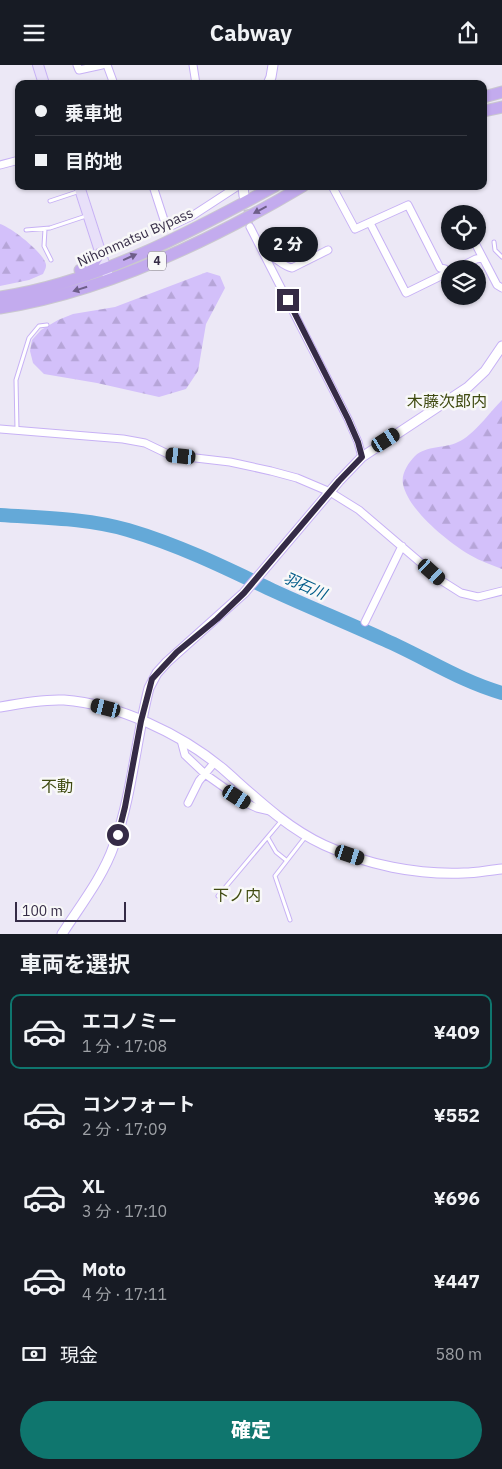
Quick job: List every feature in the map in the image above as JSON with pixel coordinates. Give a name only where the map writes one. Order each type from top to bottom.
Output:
[{"type":"highway","points":[[487,96],[502,92]]},
{"type":"highway","points":[[487,110],[502,107]]},
{"type":"highway","name":"Nihonmatsu Bypass","points":[[0,308],[52,298],[107,274],[267,190]]},
{"type":"highway","name":"Nihonmatsu Bypass","points":[[2,297],[76,279],[148,265],[196,243],[295,190]]},
{"type":"highway","points":[[2,297],[16,290],[87,268],[96,260],[100,253]]},
{"type":"main road","points":[[38,65],[43,80]]},
{"type":"main road","points":[[81,190],[107,274]]},
{"type":"street","points":[[77,65],[79,70],[102,65]]},
{"type":"street","points":[[107,65],[113,80]]},
{"type":"street","points":[[193,65],[195,80]]},
{"type":"street","points":[[270,80],[273,65]]},
{"type":"street","points":[[0,165],[15,161]]},
{"type":"street","points":[[154,190],[165,223],[169,227],[192,216],[232,190]]},
{"type":"street","points":[[334,190],[355,229],[408,205],[441,268]]},
{"type":"street","points":[[370,223],[406,293],[441,276]]},
{"type":"street","points":[[250,227],[348,419],[362,457]]},
{"type":"street","points":[[478,250],[497,285],[502,288]]},
{"type":"street","points":[[264,254],[270,255],[292,268],[328,251]]},
{"type":"street","points":[[474,260],[482,258]]},
{"type":"street","points":[[62,934],[105,867],[114,847],[121,824],[149,688],[157,673],[177,652],[217,619],[245,591],[362,457],[468,387],[485,371],[502,346]]},
{"type":"street","points":[[0,429],[115,438],[145,443],[170,455],[230,462],[297,478],[330,492],[359,510],[442,581],[461,593],[478,597],[502,591]]},
{"type":"street","points":[[365,622],[402,546]]},
{"type":"street","points":[[0,707],[32,701],[63,700],[106,708],[141,721],[200,751],[282,820],[306,836],[338,851],[406,870],[431,873],[466,873],[502,869]]},
{"type":"street","points":[[181,740],[185,755],[205,774],[246,803],[270,811]]},
{"type":"street","points":[[188,803],[199,781],[214,763]]},
{"type":"lane","points":[[50,201],[75,190]]},
{"type":"lane","points":[[26,230],[45,229],[89,215]]},
{"type":"lane","points":[[45,229],[44,246],[50,259]]},
{"type":"lane","points":[[494,242],[495,250],[502,257]]},
{"type":"lane","points":[[17,430],[16,380],[29,338],[39,327],[47,325]]},
{"type":"lane","points":[[218,895],[282,820]]},
{"type":"lane","points":[[290,920],[275,876],[306,836]]},
{"type":"lane","points":[[268,838],[276,852],[286,860]]},
{"type":"green space","points":[[0,224],[20,236],[41,255],[46,266],[43,274],[29,280],[0,286]]},
{"type":"green space","points":[[207,272],[220,276],[225,288],[206,324],[198,371],[186,389],[159,397],[97,383],[44,374],[33,363],[30,351],[32,340],[41,330],[58,320],[73,314],[115,307]]},
{"type":"green space","points":[[502,400],[502,569],[470,555],[440,534],[412,504],[406,494],[403,476],[415,456],[425,450],[453,444],[464,439]]},
{"type":"waterway","name":"羽石川","points":[[0,515],[96,523],[147,536],[202,557],[400,647],[471,682],[502,693]]},
{"type":"tunnel","points":[[245,199],[250,227]]},
{"type":"district","name":"木藤次郎内","points":[[447,401]]},
{"type":"district","name":"不動","points":[[57,786]]},
{"type":"district","name":"下ノ内","points":[[237,895]]},
{"type":"route","points":[[118,835],[141,721],[152,679],[177,652],[217,619],[244,593],[339,481],[362,457],[348,419],[288,300]]}]
